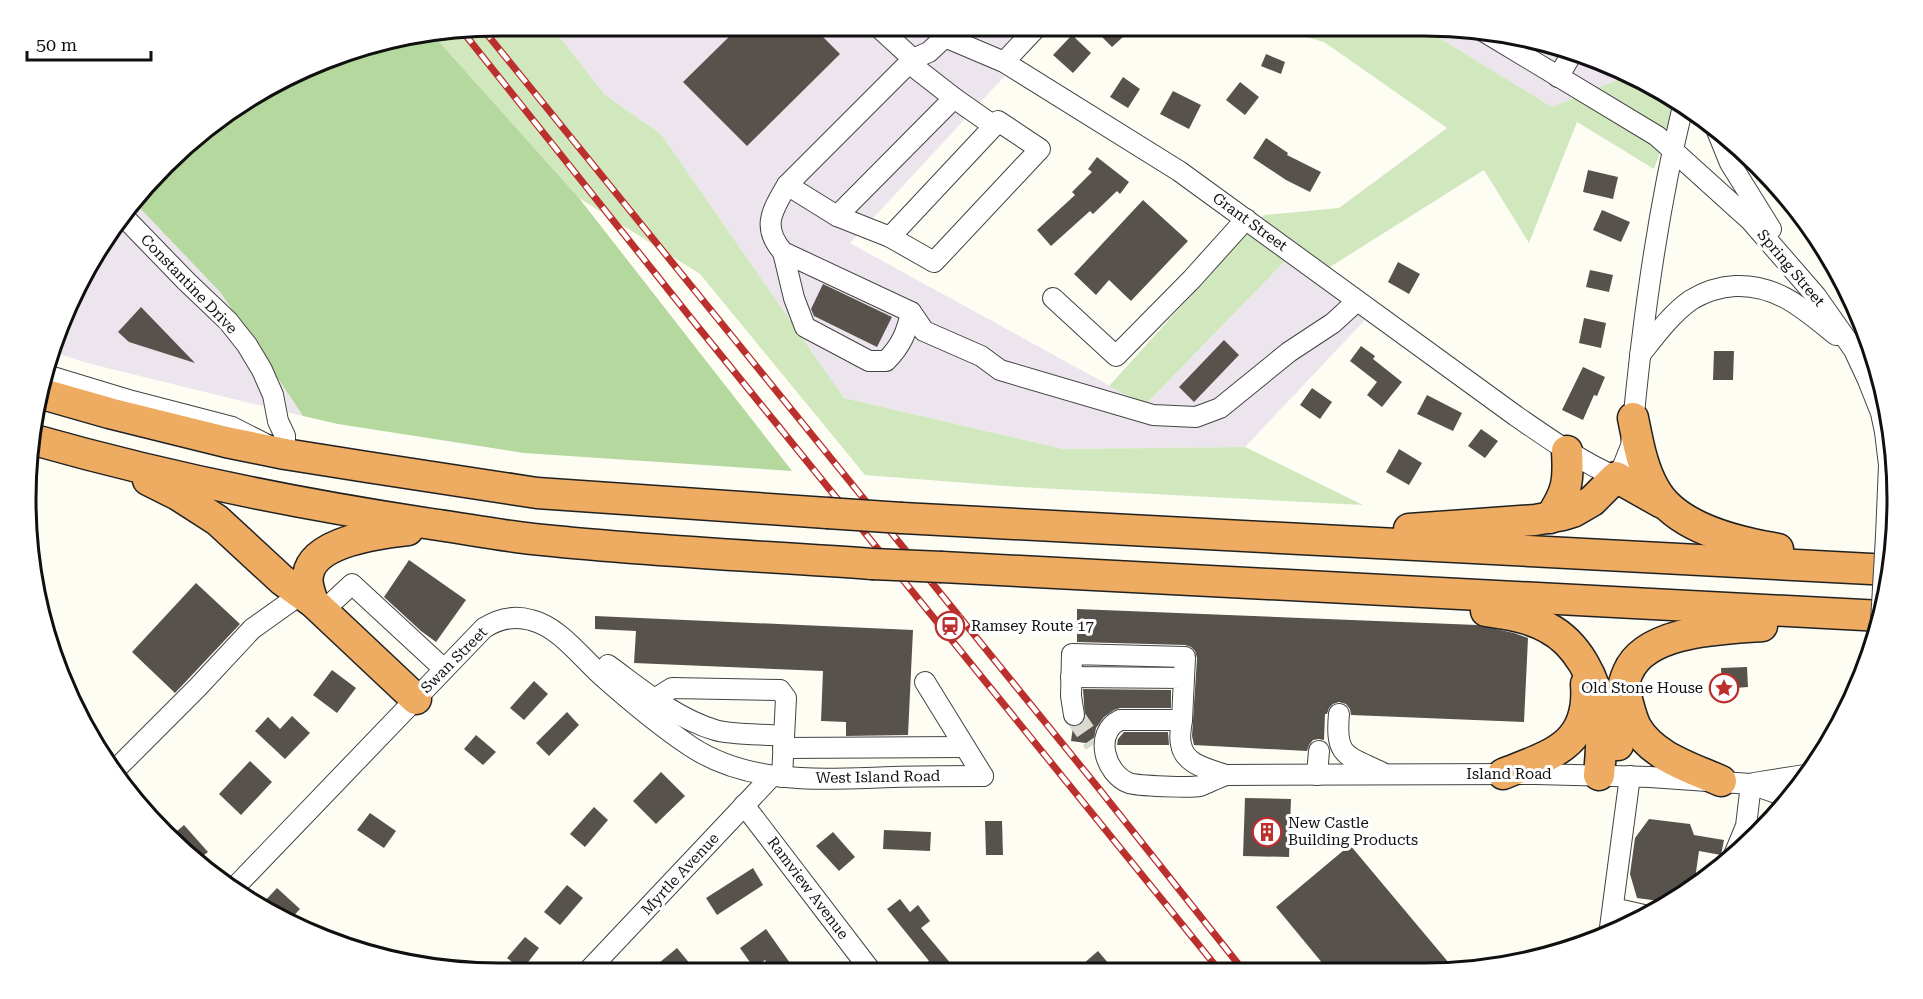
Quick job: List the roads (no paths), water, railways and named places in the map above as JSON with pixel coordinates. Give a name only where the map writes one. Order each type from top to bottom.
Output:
[{"type":"highway","points":[[48,396],[158,426],[285,454],[537,492],[902,518],[1882,568]]},
{"type":"highway","points":[[1633,418],[1648,478],[1662,503]]},
{"type":"highway","points":[[40,441],[108,460],[268,497],[532,538],[872,564],[1320,586],[1871,618]]},
{"type":"highway","points":[[1550,518],[1564,495],[1568,469],[1567,451]]},
{"type":"highway","points":[[108,460],[178,495],[217,520],[282,580],[312,602],[416,699]]},
{"type":"highway","points":[[1259,537],[1550,518],[1583,507],[1602,493],[1616,477],[1695,525],[1725,537],[1758,546],[1882,567]]},
{"type":"highway","points":[[312,602],[307,585],[308,573],[312,564],[324,552],[373,534],[447,526]]},
{"type":"highway","points":[[1320,586],[1506,614],[1529,620],[1560,635],[1577,653],[1594,688],[1600,710],[1601,754],[1615,776]]},
{"type":"highway","points":[[1615,776],[1621,700],[1628,671],[1640,656],[1658,644],[1716,629],[1871,620]]},
{"type":"highway","points":[[1503,774],[1555,752],[1568,744],[1579,728],[1585,709],[1586,688],[1583,663]]},
{"type":"highway","points":[[1624,687],[1636,726],[1653,747],[1672,759],[1721,781]]},
{"type":"street","points":[[886,36],[954,98],[994,126]]},
{"type":"street","points":[[1004,62],[1029,36]]},
{"type":"street","name":"Grant Street","points":[[911,61],[929,52],[945,37],[1004,62],[1179,171],[1567,451],[1616,477]]},
{"type":"street","name":"Spring Street","points":[[1527,48],[1558,77],[1658,136],[1750,220],[1801,277],[1863,356],[1874,394]]},
{"type":"street","points":[[1558,77],[1568,60]]},
{"type":"street","points":[[911,61],[787,185],[773,209],[770,227],[774,242],[783,252],[911,312],[924,331],[981,356],[1000,370],[1153,415],[1196,417],[1220,408],[1289,352],[1333,323],[1357,301]]},
{"type":"street","points":[[837,216],[954,98]]},
{"type":"street","points":[[1616,477],[1631,446],[1652,268],[1681,114]]},
{"type":"street","points":[[787,185],[837,216],[890,237],[934,262],[1040,148],[998,121],[890,237]]},
{"type":"street","points":[[1723,146],[1730,163],[1801,277]]},
{"type":"street","points":[[1053,298],[1116,356],[1192,279],[1246,219]]},
{"type":"street","name":"Constantine Drive","points":[[129,222],[228,321],[247,345],[273,395],[278,421],[285,436],[285,454]]},
{"type":"street","points":[[783,252],[794,298],[805,327],[869,361],[886,361],[896,351],[906,333],[911,312]]},
{"type":"street","points":[[1640,355],[1669,320],[1690,301],[1716,289],[1741,286],[1767,289],[1791,300],[1863,356]]},
{"type":"street","points":[[53,377],[232,427],[285,454]]},
{"type":"street","points":[[120,765],[252,629],[352,584],[444,669]]},
{"type":"street","name":"Swan Street","points":[[239,883],[483,628],[496,620],[514,618],[531,620],[547,626],[602,676],[647,704],[691,747],[744,771],[777,776]]},
{"type":"street","points":[[1074,715],[1071,696],[1072,654],[1185,657],[1180,745],[1188,759],[1226,775]]},
{"type":"street","points":[[926,682],[965,747]]},
{"type":"street","points":[[647,704],[672,688],[780,690],[786,698],[784,742],[777,776]]},
{"type":"street","points":[[647,704],[717,731],[784,742],[965,747]]},
{"type":"street","points":[[1339,714],[1337,736],[1341,747],[1348,756],[1386,775]]},
{"type":"street","points":[[1110,768],[1104,745],[1106,734],[1115,723],[1120,720],[1182,720]]},
{"type":"street","points":[[1094,744],[1110,768],[1130,784],[1198,786],[1226,775]]},
{"type":"street","name":"West Island Road","points":[[777,776],[824,779],[983,776],[965,747]]},
{"type":"street","points":[[1317,775],[1319,752]]},
{"type":"street","name":"Island Road","points":[[1226,775],[1615,776],[1751,784],[1781,795]]},
{"type":"street","name":"Myrtle Avenue","points":[[595,963],[744,805],[777,776]]},
{"type":"street","points":[[1610,924],[1615,776]]},
{"type":"street","points":[[1742,836],[1746,826],[1751,784],[1795,777]]},
{"type":"street","name":"Ramview Avenue","points":[[744,805],[865,963]]},
{"type":"street","points":[[1612,908],[1633,913]]},
{"type":"tunnel","points":[[1074,715],[1094,744]]},
{"type":"railway","points":[[489,36],[1100,790],[1237,963]]},
{"type":"railway","points":[[467,37],[694,322],[1213,963]]},
{"type":"place","name":"Ramsey Route 17","points":[[950,626]]},
{"type":"place","name":"Old Stone House","points":[[1724,688]]},
{"type":"place","name":"New Castle Building Products","points":[[1267,832]]}]
